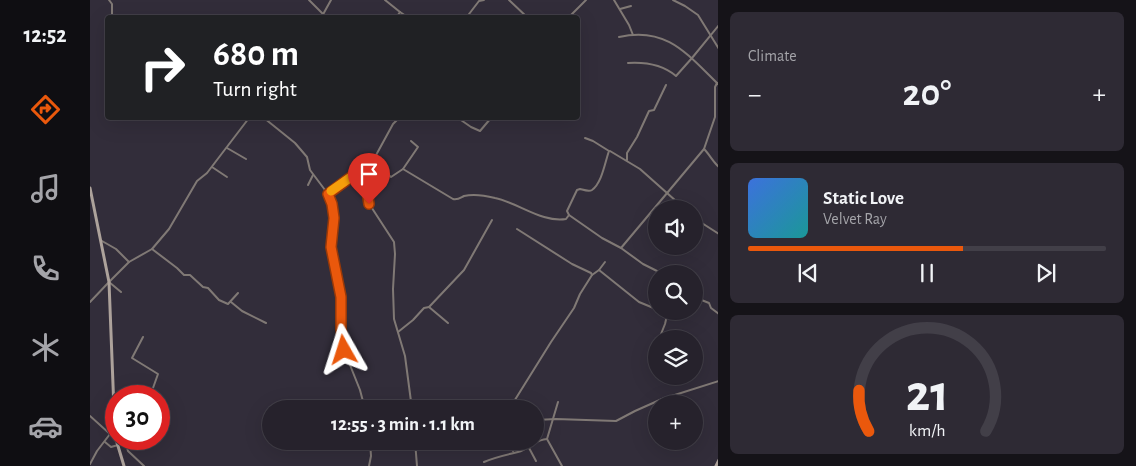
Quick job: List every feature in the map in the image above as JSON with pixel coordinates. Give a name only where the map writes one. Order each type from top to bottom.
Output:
[{"type":"street","points":[[109,0],[112,4],[112,15]]},
{"type":"street","points":[[309,0],[324,14],[331,0]]},
{"type":"street","points":[[385,0],[404,15]]},
{"type":"street","points":[[468,15],[479,1],[484,0]]},
{"type":"street","points":[[509,0],[525,15]]},
{"type":"street","points":[[571,15],[586,0]]},
{"type":"street","points":[[614,0],[633,35]]},
{"type":"street","points":[[673,0],[698,15],[718,49]]},
{"type":"street","points":[[620,9],[631,6]]},
{"type":"street","points":[[628,63],[655,65],[670,71],[676,76],[718,25]]},
{"type":"street","points":[[619,37],[633,35],[662,37],[692,58],[718,84],[715,87],[715,117],[704,149],[621,248]]},
{"type":"street","points":[[626,160],[627,153],[649,111],[654,110],[666,85]]},
{"type":"street","points":[[90,302],[129,262],[152,250],[169,229],[197,181],[212,167],[247,120]]},
{"type":"street","points":[[266,120],[295,143],[307,158],[310,170],[328,194],[332,204],[334,218],[331,247],[341,297],[341,329],[344,350],[363,400]]},
{"type":"street","points":[[397,120],[373,158],[370,168],[368,202],[394,242],[396,254],[394,307],[397,333],[404,356],[411,400]]},
{"type":"street","points":[[462,120],[480,131],[489,120]]},
{"type":"street","points":[[585,138],[640,169],[676,200]]},
{"type":"street","points":[[373,162],[391,177],[403,170],[418,147],[411,141]]},
{"type":"street","points":[[226,147],[246,159]]},
{"type":"street","points":[[704,149],[712,156],[714,163],[718,167]]},
{"type":"street","points":[[609,151],[602,174],[592,190],[577,190],[567,211],[569,215],[602,238],[621,248],[648,266]]},
{"type":"street","points":[[328,194],[351,177],[361,165],[370,168]]},
{"type":"street","points":[[212,167],[227,177]]},
{"type":"street","points":[[403,170],[453,199],[475,196],[494,198],[558,220],[566,219],[569,215]]},
{"type":"street","points":[[308,185],[313,175]]},
{"type":"street","points":[[90,188],[108,282],[113,385]]},
{"type":"street","points":[[397,333],[424,308],[429,307],[464,270],[492,220]]},
{"type":"street","points":[[703,224],[718,234]]},
{"type":"street","points":[[517,229],[572,264],[591,272],[592,275]]},
{"type":"street","points":[[101,240],[116,249],[129,262]]},
{"type":"street","points":[[152,250],[184,275],[190,275],[219,300],[228,304],[238,293]]},
{"type":"street","points":[[515,400],[550,342],[574,308],[592,275],[605,262]]},
{"type":"street","points":[[598,270],[639,302],[648,306]]},
{"type":"street","points":[[108,282],[120,292]]},
{"type":"street","points":[[703,301],[709,303],[711,308],[718,314]]},
{"type":"street","points":[[231,302],[242,311],[266,323]]},
{"type":"street","points":[[429,307],[448,323]]},
{"type":"street","points":[[143,337],[132,358],[158,374],[154,385]]},
{"type":"street","points":[[544,420],[616,421],[635,410],[662,399],[718,381]]},
{"type":"street","points":[[558,402],[547,439],[562,466]]},
{"type":"street","points":[[90,416],[105,430]]},
{"type":"street","points":[[90,464],[97,451],[105,442]]},
{"type":"street","points":[[119,450],[124,466]]},
{"type":"street","points":[[128,450],[144,466]]},
{"type":"street","points":[[368,466],[371,450]]},
{"type":"street","points":[[416,450],[417,466]]},
{"type":"street","points":[[484,462],[521,450]]},
{"type":"street","points":[[530,450],[536,461]]},
{"type":"street","points":[[716,466],[718,460]]},
{"type":"slow traffic","points":[[331,191],[351,177],[361,165],[369,169]]},
{"type":"route","points":[[344,350],[341,329],[341,297],[331,247],[334,218],[328,194],[351,177],[361,165],[370,168],[367,191],[369,204]]}]
